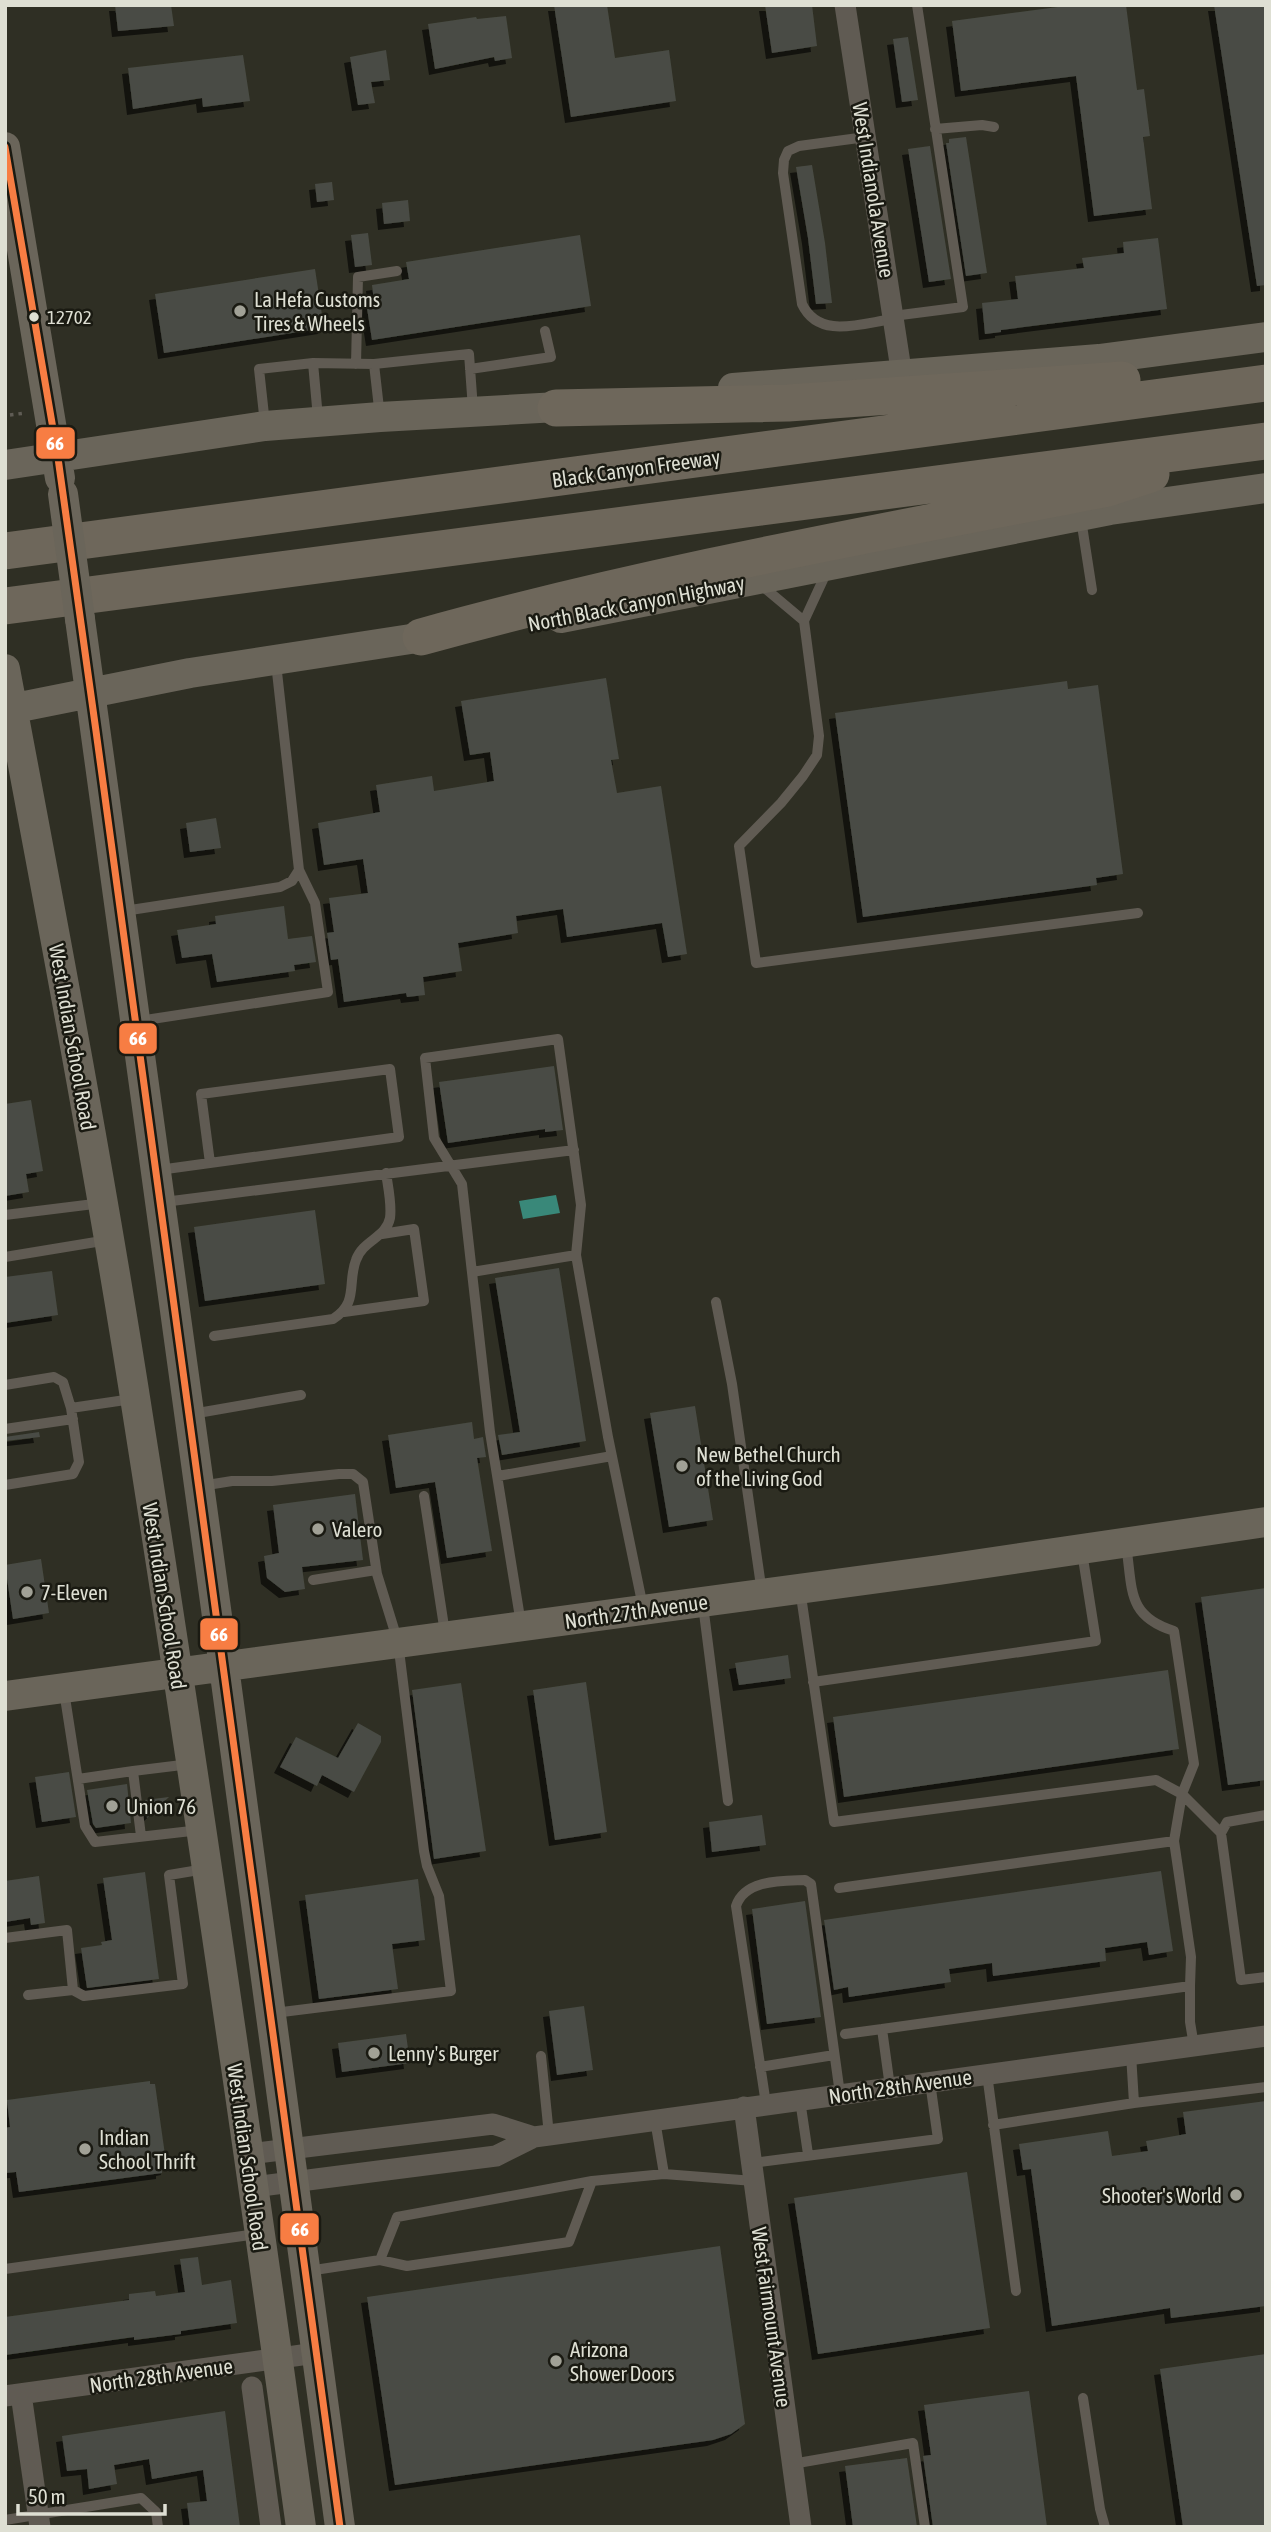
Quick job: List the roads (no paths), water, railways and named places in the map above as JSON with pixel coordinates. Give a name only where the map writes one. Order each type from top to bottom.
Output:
[{"type":"highway","points":[[556,408],[788,403],[1139,378],[1224,388]]},
{"type":"highway","name":"Black Canyon Freeway","points":[[5,551],[1266,383]]},
{"type":"highway","points":[[5,572],[1266,404]]},
{"type":"highway","points":[[5,606],[1255,442]]},
{"type":"highway","points":[[421,637],[526,608],[665,575],[1108,488],[1255,442]]},
{"type":"main road","name":"West Indian School Road","points":[[5,147],[58,458],[225,1667],[340,2527]]},
{"type":"main road","points":[[5,465],[265,426],[556,408],[662,394],[1099,359],[1266,337]]},
{"type":"main road","name":"North Black Canyon Highway","points":[[9,709],[190,673],[421,637],[528,624],[1081,516],[1266,488]]},
{"type":"main road","name":"West Indian School Road","points":[[5,669],[9,709],[102,1203],[135,1398],[249,2154],[301,2527]]},
{"type":"main road","name":"North 27th Avenue","points":[[5,1696],[800,1589],[1266,1522]]},
{"type":"street","name":"West Indianola Avenue","points":[[845,5],[902,376]]},
{"type":"street","name":"North 28th Avenue","points":[[253,2187],[496,2156],[542,2136],[1266,2036]]},
{"type":"street","name":"West Fairmount Avenue","points":[[744,2107],[801,2527]]},
{"type":"street","name":"North 28th Avenue","points":[[249,2154],[493,2124],[542,2136]]},
{"type":"street","name":"North 28th Avenue","points":[[13,2395],[316,2353]]},
{"type":"street","points":[[251,2387],[271,2527]]},
{"type":"street","points":[[13,2395],[39,2521]]},
{"type":"lane","points":[[866,137],[799,146],[788,150],[784,160],[783,173],[802,304],[807,316],[829,328],[963,307],[917,5]]},
{"type":"lane","points":[[935,129],[982,125],[994,127]]},
{"type":"lane","points":[[356,363],[358,277],[397,271]]},
{"type":"lane","points":[[470,369],[551,357],[545,331]]},
{"type":"lane","points":[[265,426],[259,369],[313,363],[374,364],[469,354],[473,412]]},
{"type":"lane","points":[[313,363],[319,421]]},
{"type":"lane","points":[[374,364],[380,417]]},
{"type":"lane","points":[[1081,516],[1092,590]]},
{"type":"lane","points":[[830,566],[804,621],[819,736],[817,755],[781,803],[739,846],[756,963],[1138,913]]},
{"type":"lane","points":[[755,580],[804,621]]},
{"type":"lane","points":[[136,1022],[328,992],[315,903],[299,870],[276,660]]},
{"type":"lane","points":[[121,911],[280,887],[292,881],[299,870]]},
{"type":"lane","points":[[522,1626],[489,1432],[462,1184],[434,1138],[425,1058],[558,1039],[581,1205],[576,1255],[643,1610]]},
{"type":"lane","points":[[156,1171],[399,1137],[390,1069],[201,1094],[210,1163]]},
{"type":"lane","points":[[161,1203],[574,1150]]},
{"type":"lane","points":[[382,1234],[390,1219],[386,1173]]},
{"type":"lane","points":[[5,1215],[102,1203]]},
{"type":"lane","points":[[214,1336],[334,1319],[344,1312],[424,1301],[414,1229],[382,1234],[364,1245],[355,1261],[350,1298],[344,1312]]},
{"type":"lane","points":[[5,1257],[108,1240]]},
{"type":"lane","points":[[472,1272],[576,1255]]},
{"type":"lane","points":[[716,1302],[726,1347],[762,1594]]},
{"type":"lane","points":[[5,1385],[54,1377],[63,1382],[72,1413],[79,1462],[74,1474],[5,1485]]},
{"type":"lane","points":[[190,1414],[301,1395]]},
{"type":"lane","points":[[5,1429],[135,1398]]},
{"type":"lane","points":[[498,1476],[612,1456]]},
{"type":"lane","points":[[199,1486],[232,1481],[272,1481],[353,1474],[363,1482],[376,1570],[398,1642],[424,1852],[439,1896],[451,1990],[271,2013]]},
{"type":"lane","points":[[424,1496],[445,1636]]},
{"type":"lane","points":[[1125,1542],[1135,1602],[1141,1613],[1150,1622],[1174,1631],[1195,1765],[1182,1794],[1174,1840],[1191,1957],[1190,2022],[1194,2046]]},
{"type":"lane","points":[[814,1682],[1096,1641],[1082,1549]]},
{"type":"lane","points":[[313,1580],[376,1570]]},
{"type":"lane","points":[[800,1589],[834,1822],[1156,1780],[1182,1794],[1221,1833]]},
{"type":"lane","points":[[702,1602],[728,1801]]},
{"type":"lane","points":[[64,1689],[85,1826],[95,1842],[200,1830]]},
{"type":"lane","points":[[78,1779],[190,1764]]},
{"type":"lane","points":[[133,1771],[141,1836]]},
{"type":"lane","points":[[1266,1815],[1227,1822],[1221,1833],[1241,1980],[1266,1977]]},
{"type":"lane","points":[[839,1888],[1174,1840]]},
{"type":"lane","points":[[28,1995],[73,1990],[84,1996],[183,1984],[169,1875],[206,1869]]},
{"type":"lane","points":[[766,2104],[737,1906],[742,1896],[766,1883],[805,1880],[811,1884],[839,2094]]},
{"type":"lane","points":[[5,1938],[67,1930],[73,1990]]},
{"type":"lane","points":[[845,2034],[1190,1986]]},
{"type":"lane","points":[[882,2029],[890,2087]]},
{"type":"lane","points":[[1131,2054],[1134,2103]]},
{"type":"lane","points":[[760,2067],[834,2055]]},
{"type":"lane","points":[[541,2056],[542,2136]]},
{"type":"lane","points":[[987,2074],[1016,2291]]},
{"type":"lane","points":[[380,2260],[397,2217],[592,2181],[664,2174],[753,2172],[808,2154],[938,2140],[930,2082]]},
{"type":"lane","points":[[993,2125],[1134,2103],[1266,2087]]},
{"type":"lane","points":[[800,2100],[808,2154]]},
{"type":"lane","points":[[655,2120],[664,2174]]},
{"type":"lane","points":[[305,2271],[380,2260],[407,2266],[569,2242],[592,2181]]},
{"type":"lane","points":[[5,2269],[260,2234]]},
{"type":"lane","points":[[1083,2398],[1105,2527]]},
{"type":"lane","points":[[792,2464],[913,2443],[925,2527]]},
{"type":"lane","points":[[5,2520],[39,2521],[141,2498],[156,2512],[158,2527]]},
{"type":"water","points":[[556,1195],[560,1213],[523,1219],[519,1201]]},
{"type":"place","name":"La Hefa Customs Tires & Wheels","points":[[240,311]]},
{"type":"place","name":"12702","points":[[34,317]]},
{"type":"place","name":"New Bethel Church of the Living God","points":[[682,1466]]},
{"type":"place","name":"Valero","points":[[318,1529]]},
{"type":"place","name":"7-Eleven","points":[[27,1592]]},
{"type":"place","name":"Union 76","points":[[112,1806]]},
{"type":"place","name":"Lenny's Burger","points":[[374,2053]]},
{"type":"place","name":"Indian School Thrift","points":[[85,2149]]},
{"type":"place","name":"Shooter's World","points":[[1236,2195]]},
{"type":"place","name":"Arizona Shower Doors","points":[[556,2361]]}]
